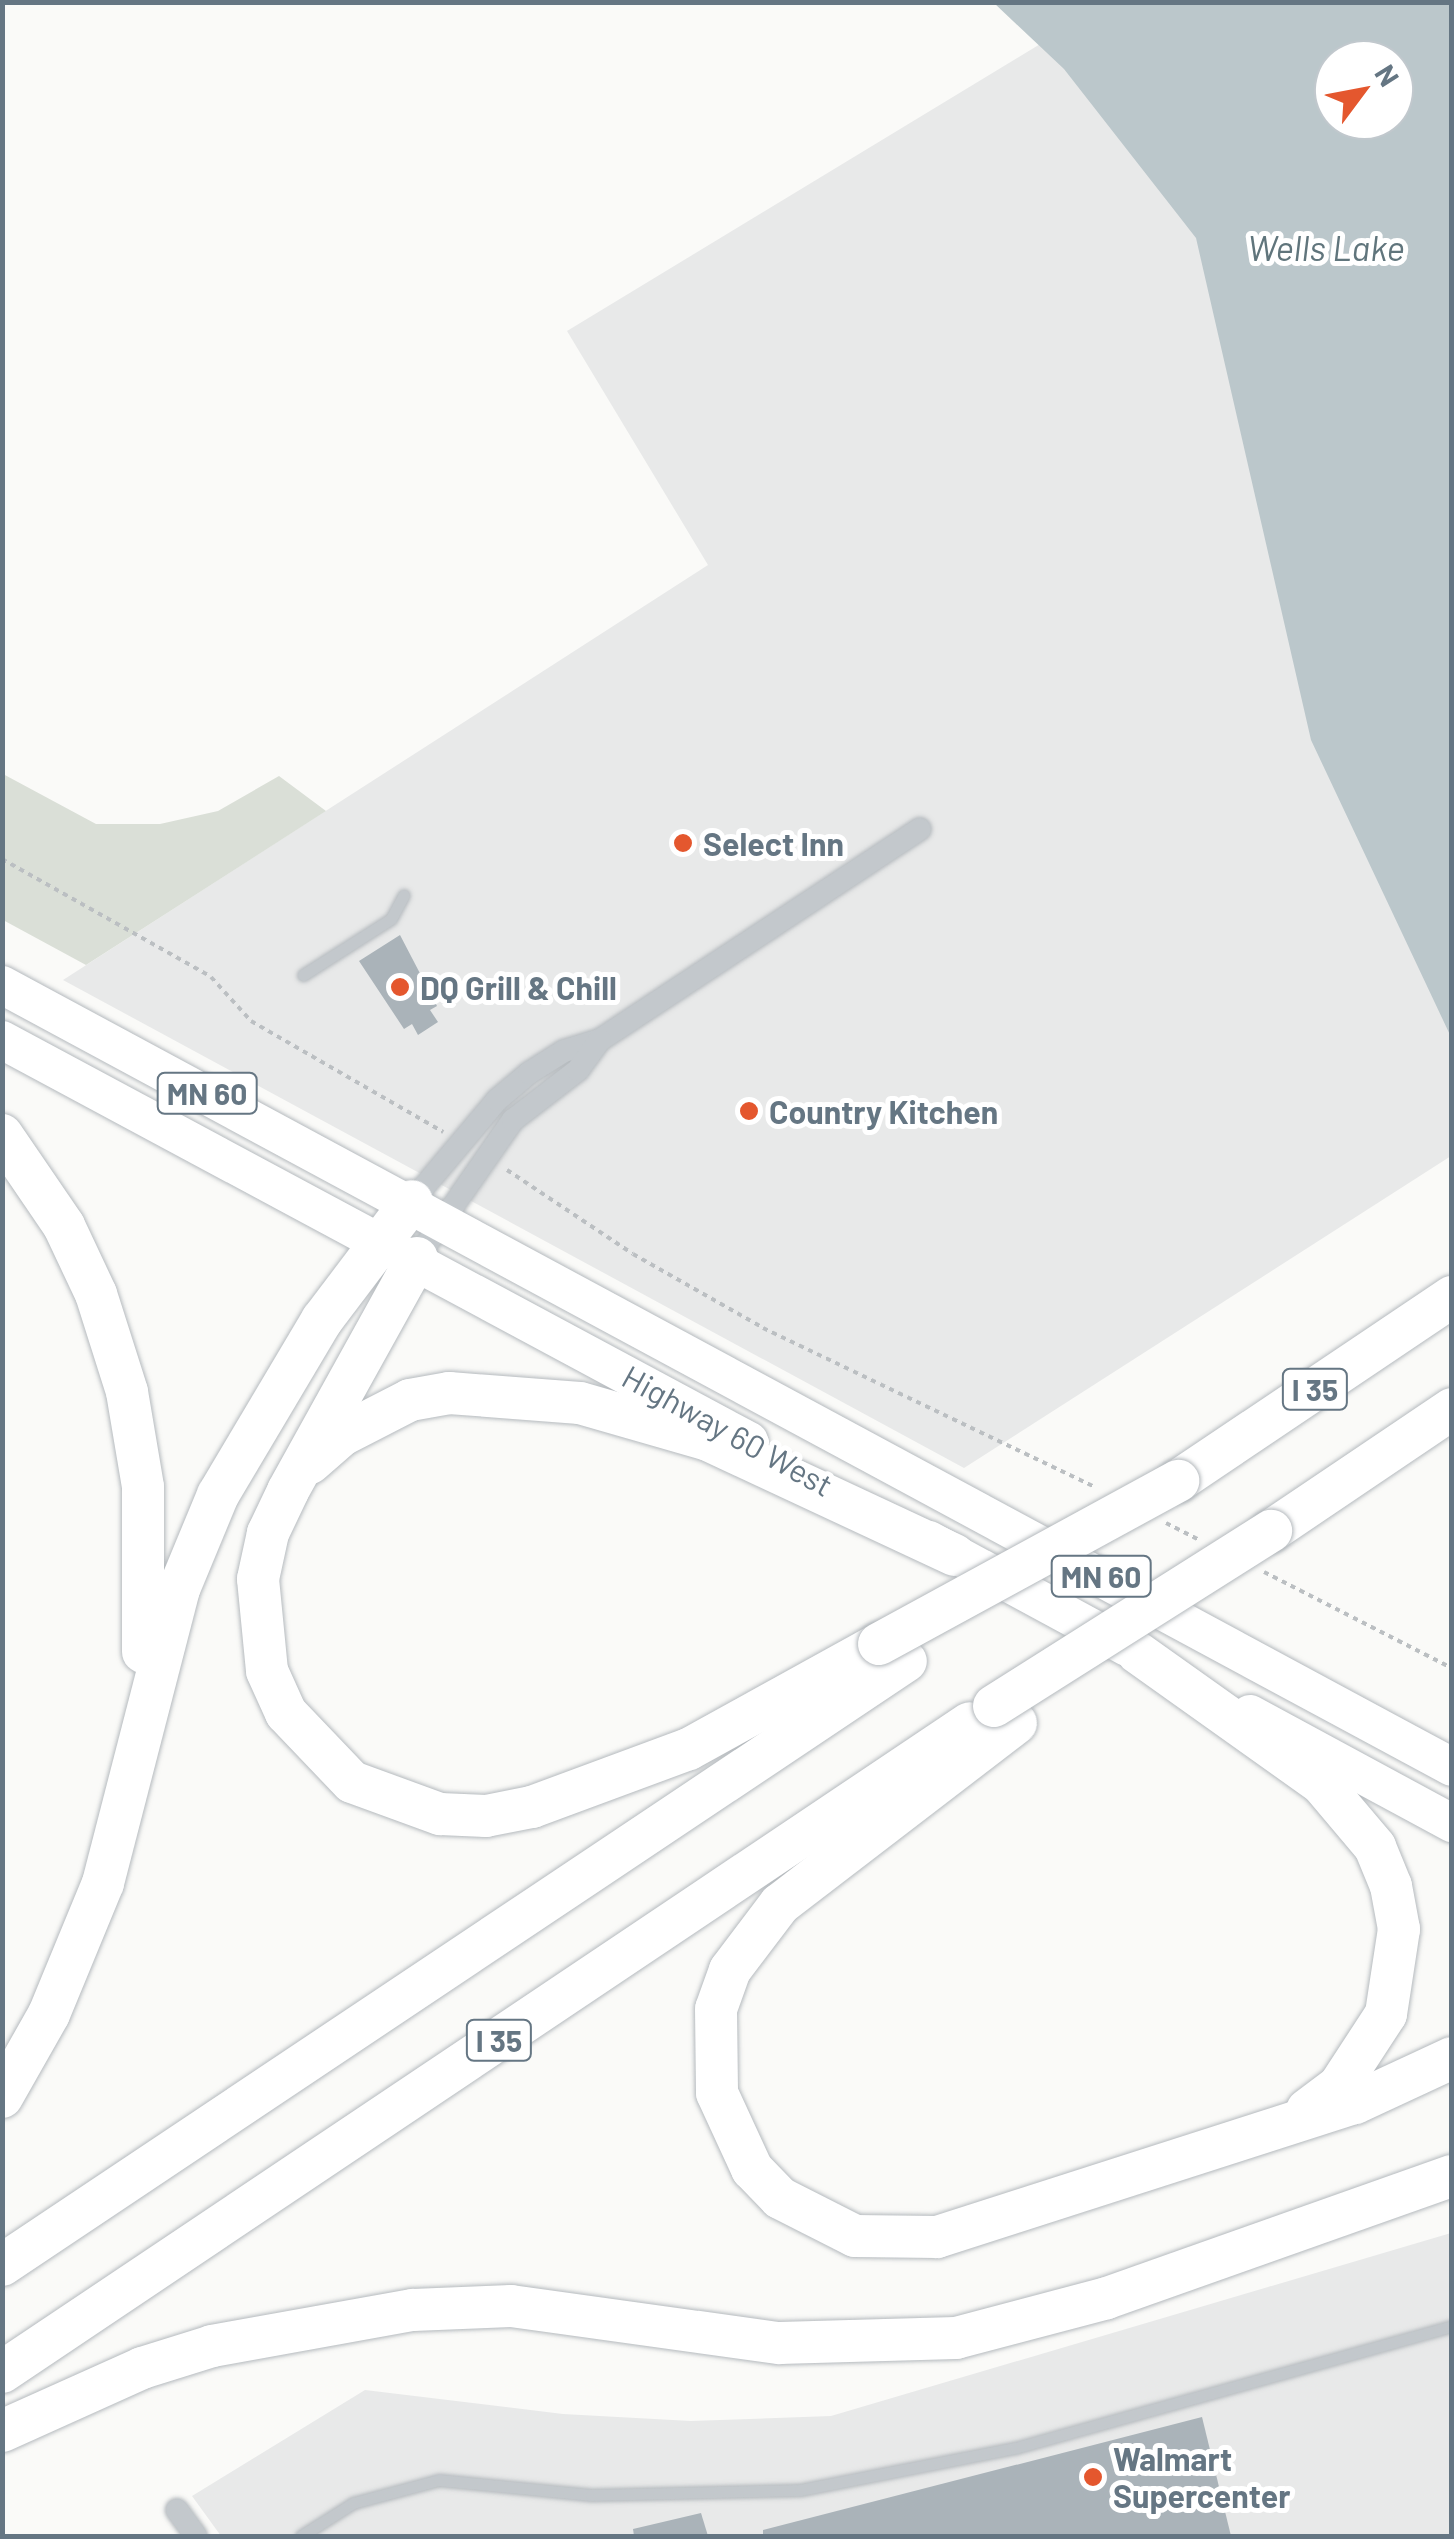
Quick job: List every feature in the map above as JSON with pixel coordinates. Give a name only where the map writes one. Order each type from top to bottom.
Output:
[{"type":"highway","points":[[2,1136],[64,1226],[96,1294],[127,1392],[143,1486],[146,1598],[135,1738]]},
{"type":"highway","points":[[2,2097],[49,2014],[103,1883],[135,1738],[179,1588],[218,1495],[266,1405],[401,1249],[428,1210]]},
{"type":"highway","points":[[401,1249],[268,1533],[258,1579],[267,1671],[286,1714],[315,1750],[352,1782],[395,1803],[486,1816],[612,1782],[893,1652],[1169,1500]]},
{"type":"highway","name":"I 35","points":[[1169,1500],[1452,1298]]},
{"type":"highway","points":[[288,1491],[327,1448],[374,1414],[449,1392],[514,1394],[645,1417],[955,1555]]},
{"type":"highway","points":[[1452,1409],[1259,1548],[1005,1714],[780,1904],[744,1946],[716,2009],[712,2052],[717,2093],[752,2169],[816,2221],[855,2236],[896,2241],[937,2237],[1355,2103],[1452,2058]]},
{"type":"highway","name":"I 35","points":[[2,2265],[893,1652]]},
{"type":"highway","points":[[1138,1653],[1321,1783],[1375,1846],[1391,1886],[1398,1929],[1386,2014],[1339,2086],[1266,2131]]},
{"type":"highway","name":"I 35","points":[[2,2372],[1005,1714]]},
{"type":"highway","points":[[2,2431],[142,2368],[212,2346],[413,2310],[511,2306],[779,2343],[956,2338],[1107,2298],[1452,2176]]},
{"type":"main road","name":"Highway 60 West","points":[[2,985],[428,1210],[1452,1767]]},
{"type":"main road","name":"Highway 60 West","points":[[2,1040],[401,1249],[955,1555],[1452,1823]]},
{"type":"street","points":[[428,1210],[460,1142],[529,1073],[564,1051],[600,1040],[920,829]]},
{"type":"street","points":[[428,1210],[486,1158],[513,1120],[578,1070],[600,1040]]},
{"type":"street","points":[[178,2510],[196,2536]]},
{"type":"lane","points":[[303,975],[391,919],[404,895]]},
{"type":"lane","points":[[301,2536],[352,2503],[440,2480],[592,2495],[800,2490],[1015,2448],[1452,2326]]},
{"type":"path","points":[[2,859],[211,977],[251,1020],[460,1142]]},
{"type":"path","points":[[486,1158],[633,1254],[763,1328],[1107,1493]]},
{"type":"path","points":[[1169,1500],[1212,1546]]},
{"type":"path","points":[[1259,1548],[1452,1668]]},
{"type":"shaded area","points":[[1088,15],[1451,564],[1451,1156],[964,1468],[63,980],[708,565],[567,331]]},
{"type":"shaded area","points":[[3,774],[96,824],[160,824],[218,811],[279,776],[326,811],[86,965],[3,920]]},
{"type":"shaded area","points":[[1451,2233],[1451,2536],[221,2536],[192,2496],[365,2390],[563,2414],[691,2421],[831,2416]]},
{"type":"water","name":"Wells Lake","points":[[994,3],[1451,3],[1451,1037],[1311,740],[1196,238],[1064,69]]},
{"type":"building","name":"DQ Grill & Chill","points":[[400,935],[437,1006],[430,1010],[438,1022],[418,1035],[412,1024],[404,1029],[359,961]]},
{"type":"building","name":"Walmart Supercenter","points":[[1202,2417],[1231,2536],[763,2536],[763,2530]]},
{"type":"building","points":[[701,2513],[708,2536],[634,2536],[633,2529]]},
{"type":"place","name":"Select Inn","points":[[683,843]]},
{"type":"place","name":"DQ Grill & Chill","points":[[400,987]]},
{"type":"place","name":"Country Kitchen","points":[[749,1111]]},
{"type":"place","name":"Walmart Supercenter","points":[[1093,2477]]}]
